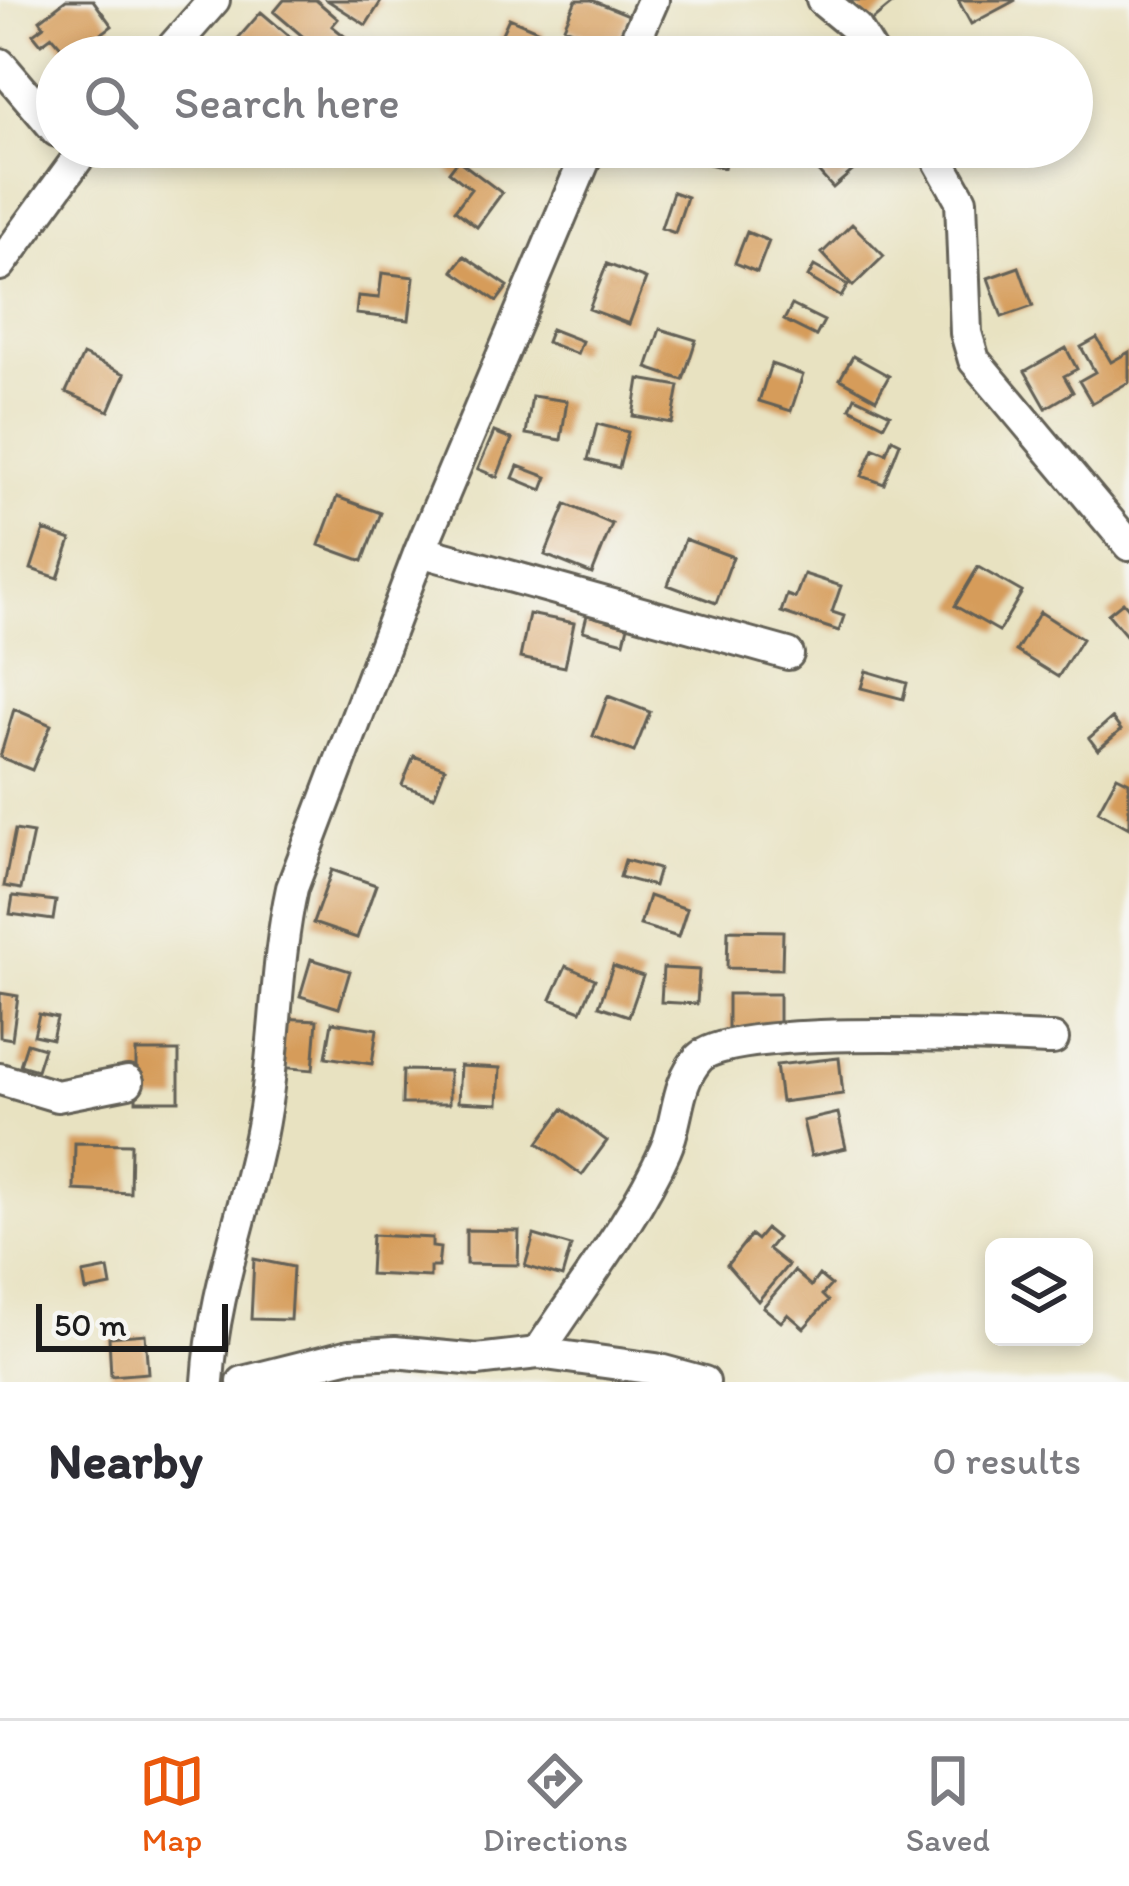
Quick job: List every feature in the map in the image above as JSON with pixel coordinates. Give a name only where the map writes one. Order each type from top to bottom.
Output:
[{"type":"street","points":[[182,36],[214,0]]},
{"type":"street","points":[[637,36],[653,0]]},
{"type":"street","points":[[822,0],[861,36]]},
{"type":"street","points":[[0,64],[36,106]]},
{"type":"street","points":[[0,265],[66,168]]},
{"type":"street","points":[[208,1382],[219,1294],[260,1137],[281,939],[292,887],[420,551],[581,168]]},
{"type":"street","points":[[943,168],[961,200],[966,333],[974,360],[1129,545]]},
{"type":"street","points":[[420,551],[788,654]]},
{"type":"street","points":[[538,1353],[668,1148],[683,1080],[702,1054],[734,1041],[932,1034],[1053,1039]]},
{"type":"street","points":[[0,1079],[57,1096],[128,1082]]},
{"type":"street","points":[[243,1382],[350,1355],[395,1352],[477,1360],[538,1353],[704,1382]]},
{"type":"building","points":[[66,0],[93,0],[112,26],[98,36],[36,38],[33,34],[44,26],[40,20]]},
{"type":"building","points":[[284,0],[316,0],[338,19],[332,26],[344,36],[302,36],[274,12]]},
{"type":"building","points":[[327,0],[382,0],[366,25]]},
{"type":"building","points":[[576,0],[592,0],[629,15],[620,36],[586,36],[564,27]]},
{"type":"building","points":[[850,0],[897,0],[869,23]]},
{"type":"building","points":[[958,0],[1016,0],[971,24]]},
{"type":"building","points":[[261,12],[289,36],[240,36]]},
{"type":"building","points":[[509,18],[544,33],[543,36],[501,36]]},
{"type":"building","points":[[469,168],[502,193],[477,227],[455,210],[471,189],[449,172]]},
{"type":"building","points":[[815,168],[856,168],[833,188]]},
{"type":"building","points":[[673,192],[687,197],[675,233],[661,228]]},
{"type":"building","points":[[852,224],[884,256],[853,286],[822,253]]},
{"type":"building","points":[[747,232],[769,241],[757,272],[735,263]]},
{"type":"building","points":[[464,256],[508,286],[497,301],[453,271]]},
{"type":"building","points":[[607,264],[646,279],[629,324],[589,309]]},
{"type":"building","points":[[814,266],[848,285],[841,297],[808,277]]},
{"type":"building","points":[[1019,267],[1033,306],[1002,317],[988,278]]},
{"type":"building","points":[[382,273],[414,277],[409,320],[356,314],[358,296],[379,298]]},
{"type":"building","points":[[792,305],[824,321],[816,336],[784,320]]},
{"type":"building","points":[[551,329],[582,341],[577,354],[546,342]]},
{"type":"building","points":[[660,329],[696,340],[683,380],[647,368]]},
{"type":"building","points":[[1097,338],[1111,362],[1129,352],[1129,382],[1092,403],[1079,381],[1095,372],[1081,347]]},
{"type":"building","points":[[1066,348],[1077,369],[1064,376],[1073,392],[1046,408],[1025,371]]},
{"type":"building","points":[[83,355],[125,374],[109,411],[66,392]]},
{"type":"building","points":[[853,356],[889,376],[876,399],[840,379]]},
{"type":"building","points":[[771,364],[803,375],[791,411],[759,401]]},
{"type":"building","points":[[639,379],[679,386],[672,423],[633,416]]},
{"type":"building","points":[[532,396],[567,401],[561,440],[526,434]]},
{"type":"building","points":[[855,397],[890,414],[884,425],[850,408]]},
{"type":"building","points":[[597,424],[628,432],[619,468],[588,460]]},
{"type":"building","points":[[494,432],[512,439],[497,477],[478,469]]},
{"type":"building","points":[[892,439],[900,443],[884,484],[862,476],[874,448],[886,453]]},
{"type":"building","points":[[518,466],[547,477],[542,490],[513,478]]},
{"type":"building","points":[[337,497],[381,513],[363,561],[319,545]]},
{"type":"building","points":[[566,504],[612,524],[592,574],[545,555]]},
{"type":"building","points":[[44,530],[71,540],[58,578],[31,569]]},
{"type":"building","points":[[685,539],[733,557],[716,603],[668,585]]},
{"type":"building","points":[[978,567],[1022,592],[999,631],[955,606]]},
{"type":"building","points":[[804,574],[841,586],[832,612],[844,616],[839,631],[781,612],[787,595],[795,598]]},
{"type":"building","points":[[1123,602],[1129,609],[1129,639],[1108,614]]},
{"type":"building","points":[[1040,612],[1082,639],[1058,677],[1016,651]]},
{"type":"building","points":[[529,614],[574,623],[565,667],[520,658]]},
{"type":"building","points":[[587,615],[628,626],[624,642],[583,631]]},
{"type":"building","points":[[866,671],[907,683],[903,699],[861,688]]},
{"type":"building","points":[[608,696],[650,712],[634,752],[593,736]]},
{"type":"building","points":[[14,709],[51,725],[32,770],[0,757]]},
{"type":"building","points":[[1112,718],[1121,730],[1098,750],[1089,738]]},
{"type":"building","points":[[414,756],[445,768],[434,797],[402,785]]},
{"type":"building","points":[[1117,776],[1129,782],[1129,828],[1098,811]]},
{"type":"building","points":[[15,830],[33,833],[21,889],[4,886]]},
{"type":"building","points":[[625,860],[659,869],[654,886],[620,877]]},
{"type":"building","points":[[332,870],[376,885],[357,938],[313,923]]},
{"type":"building","points":[[13,896],[56,901],[53,920],[10,914]]},
{"type":"building","points":[[649,896],[687,909],[678,937],[640,925]]},
{"type":"building","points":[[728,930],[783,931],[782,969],[727,968]]},
{"type":"building","points":[[311,959],[350,971],[339,1008],[300,996]]},
{"type":"building","points":[[566,966],[595,979],[581,1011],[551,999]]},
{"type":"building","points":[[613,966],[643,976],[629,1016],[599,1006]]},
{"type":"building","points":[[663,968],[699,970],[697,1004],[661,1002]]},
{"type":"building","points":[[0,993],[18,996],[12,1039],[0,1037]]},
{"type":"building","points":[[728,994],[779,994],[779,1030],[728,1030]]},
{"type":"building","points":[[39,1014],[57,1018],[52,1039],[34,1035]]},
{"type":"building","points":[[281,1018],[317,1020],[313,1070],[277,1067]]},
{"type":"building","points":[[332,1022],[377,1029],[372,1064],[326,1057]]},
{"type":"building","points":[[27,1043],[44,1048],[37,1070],[20,1065]]},
{"type":"building","points":[[136,1051],[179,1051],[179,1101],[136,1101]]},
{"type":"building","points":[[839,1058],[843,1094],[781,1102],[776,1065]]},
{"type":"building","points":[[460,1066],[500,1068],[498,1104],[458,1102]]},
{"type":"building","points":[[403,1070],[449,1071],[449,1104],[402,1104]]},
{"type":"building","points":[[563,1109],[607,1141],[582,1175],[538,1143]]},
{"type":"building","points":[[838,1113],[846,1148],[811,1156],[803,1121]]},
{"type":"building","points":[[75,1143],[131,1144],[130,1193],[74,1190]]},
{"type":"building","points":[[766,1229],[777,1238],[768,1249],[788,1265],[758,1301],[727,1265],[751,1235],[757,1240]]},
{"type":"building","points":[[466,1230],[519,1231],[518,1265],[466,1264]]},
{"type":"building","points":[[372,1235],[432,1238],[432,1247],[440,1248],[438,1267],[430,1267],[430,1277],[370,1274]]},
{"type":"building","points":[[534,1235],[571,1246],[562,1277],[525,1266]]},
{"type":"building","points":[[254,1259],[293,1267],[290,1320],[251,1319]]},
{"type":"building","points":[[108,1269],[111,1286],[86,1291],[83,1274]]},
{"type":"building","points":[[794,1271],[811,1286],[819,1275],[831,1285],[822,1295],[828,1301],[804,1328],[788,1314],[781,1322],[763,1307]]},
{"type":"building","points":[[145,1334],[148,1373],[111,1376],[109,1337]]}]
